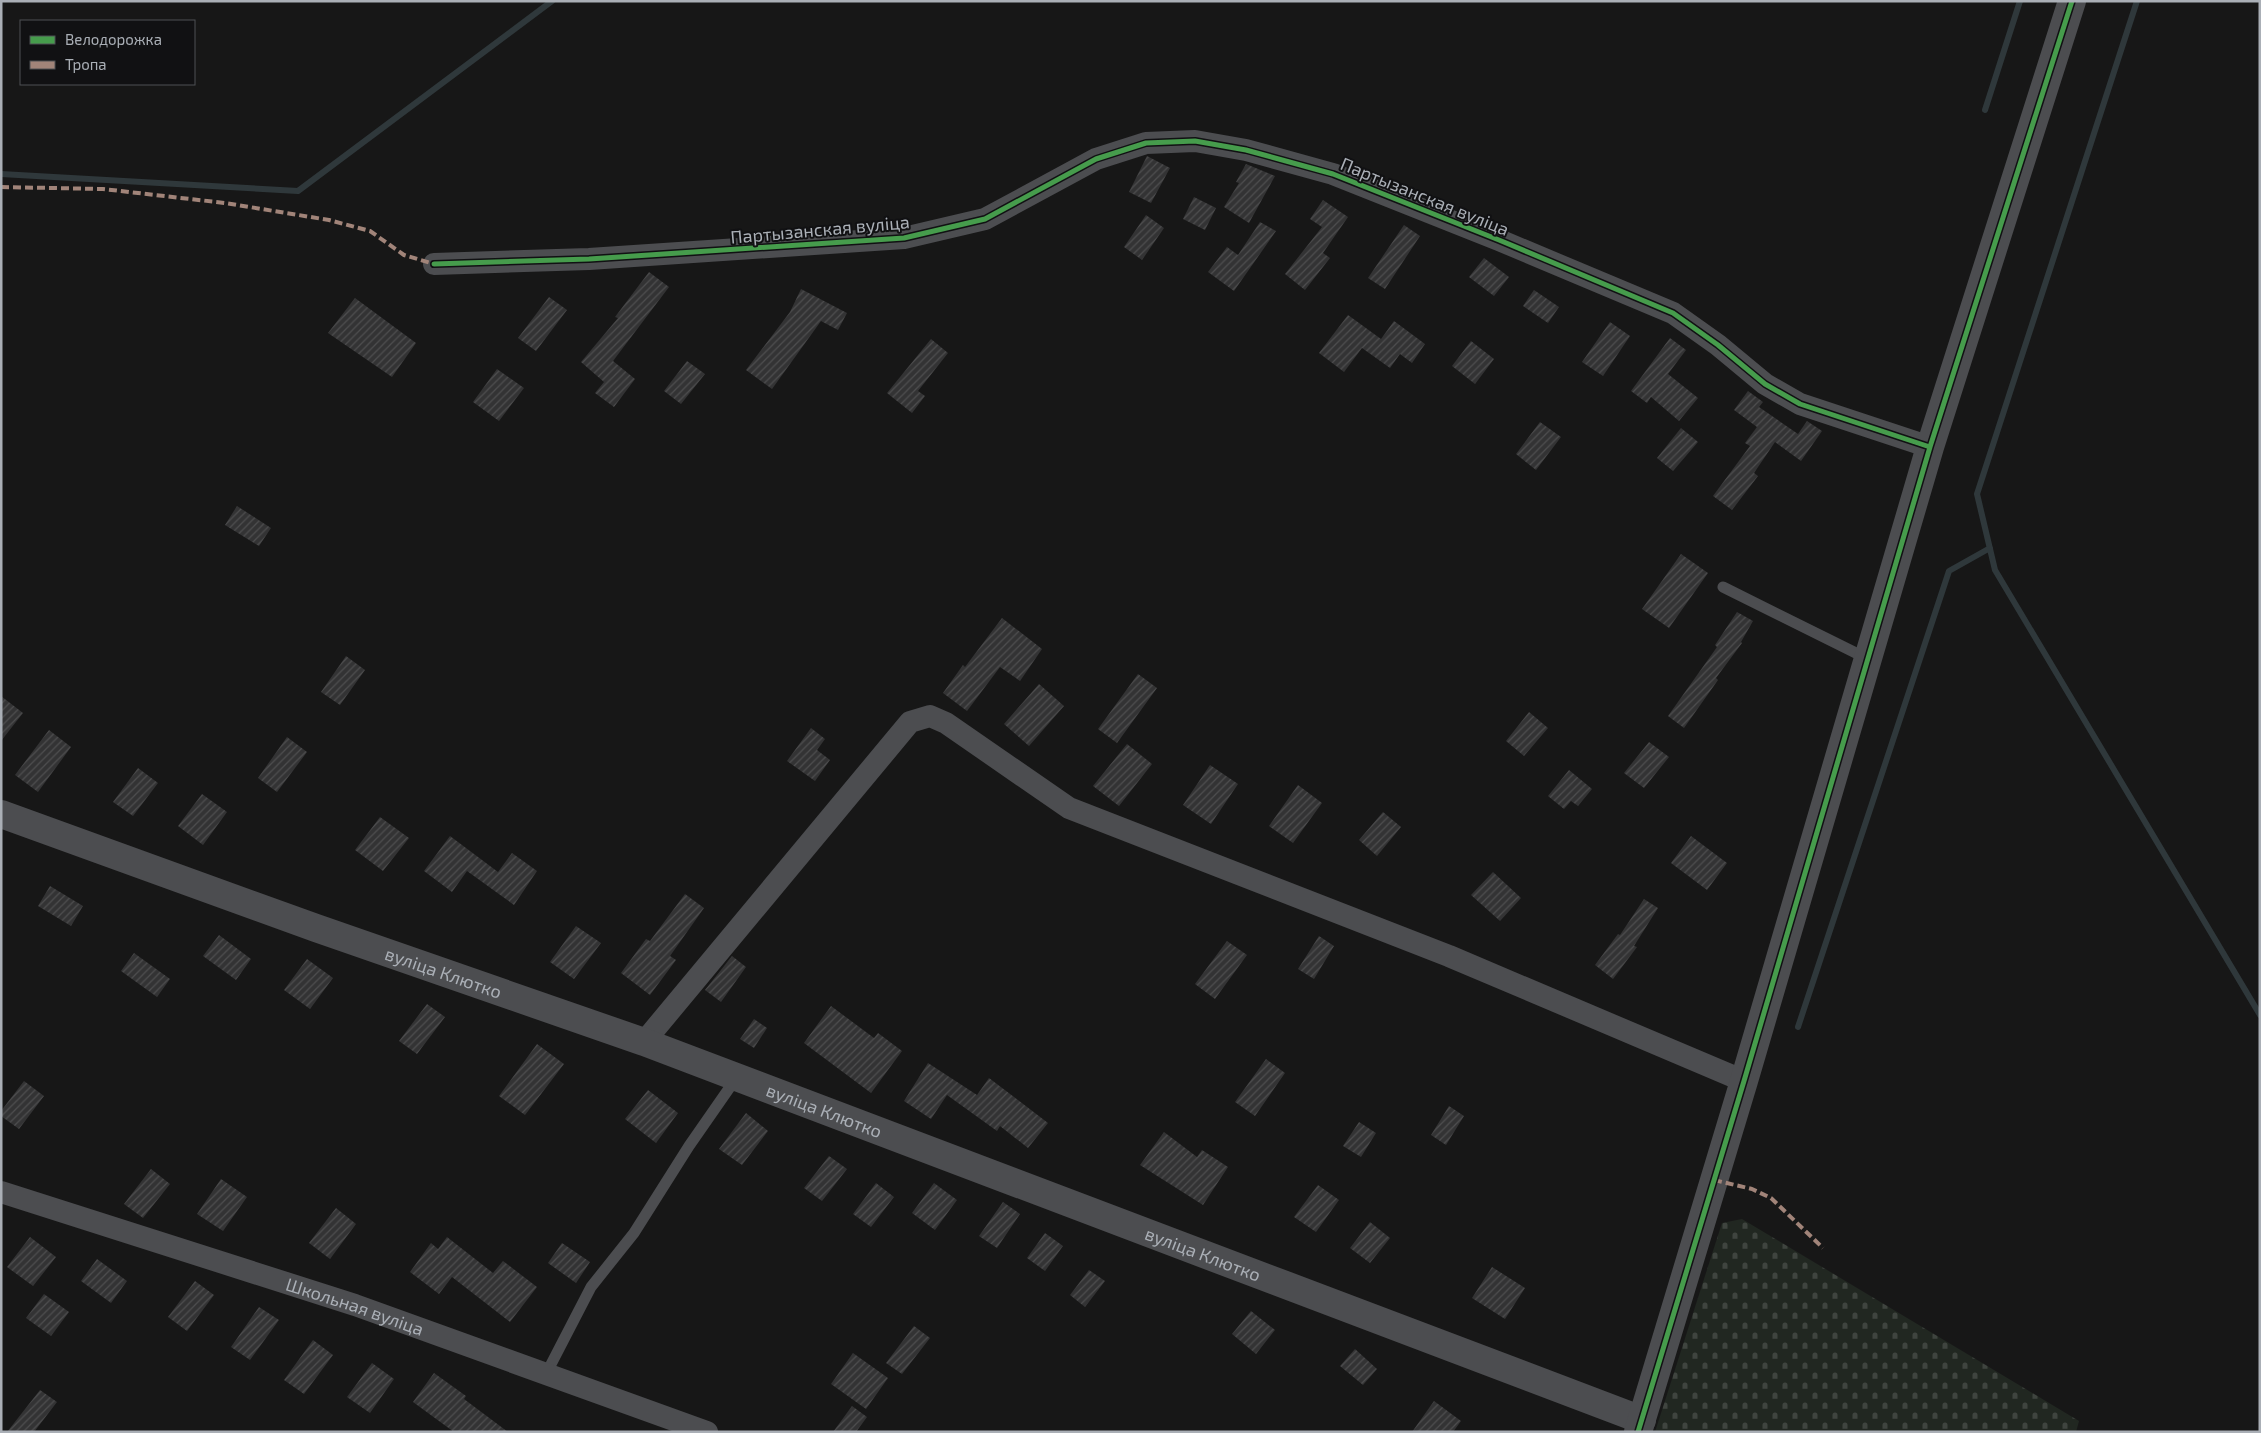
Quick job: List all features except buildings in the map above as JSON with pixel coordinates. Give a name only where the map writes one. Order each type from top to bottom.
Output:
[{"type":"street","points":[[1640,1426],[1744,1081],[1930,448],[2072,1]]},
{"type":"street","name":"Партызанская вуліца","points":[[434,264],[589,259],[904,238],[985,219],[1096,159],[1146,143],[1195,141],[1246,150],[1333,174],[1508,244],[1673,313],[1718,345],[1765,384],[1800,404],[1930,448]]},
{"type":"street","points":[[644,1042],[910,722],[930,716],[946,723],[1069,808],[1449,956],[1744,1081]]},
{"type":"street","name":"вуліца Клютко","points":[[1,814],[316,928],[644,1042],[1640,1426]]},
{"type":"street","name":"Школьная вуліца","points":[[1,1192],[355,1305],[707,1432]]},
{"type":"lane","points":[[1723,587],[1868,659]]},
{"type":"lane","points":[[546,1374],[591,1286],[634,1234],[689,1146],[737,1077]]},
{"type":"green space","points":[[1742,1219],[2079,1421],[2076,1432],[1655,1432],[1722,1223]]},
{"type":"waterway","points":[[1,174],[298,191],[552,1]]},
{"type":"waterway","points":[[1985,110],[2020,1]]},
{"type":"waterway","points":[[2137,1],[1977,494],[1995,570],[2260,1015]]},
{"type":"waterway","points":[[1798,1027],[1949,571],[1990,548]]},
{"type":"marked path","points":[[1,187],[103,189],[225,203],[329,220],[370,231],[404,255],[434,264]]},
{"type":"marked path","points":[[1714,1180],[1752,1189],[1771,1198],[1823,1248]]},
{"type":"cycle path","points":[[1638,1432],[1744,1081],[1930,447],[2072,1]]},
{"type":"cycle path","points":[[434,264],[589,259],[904,238],[985,219],[1096,159],[1146,143],[1195,141],[1246,150],[1333,174],[1499,240],[1673,313],[1718,345],[1765,384],[1800,404],[1930,447]]}]
